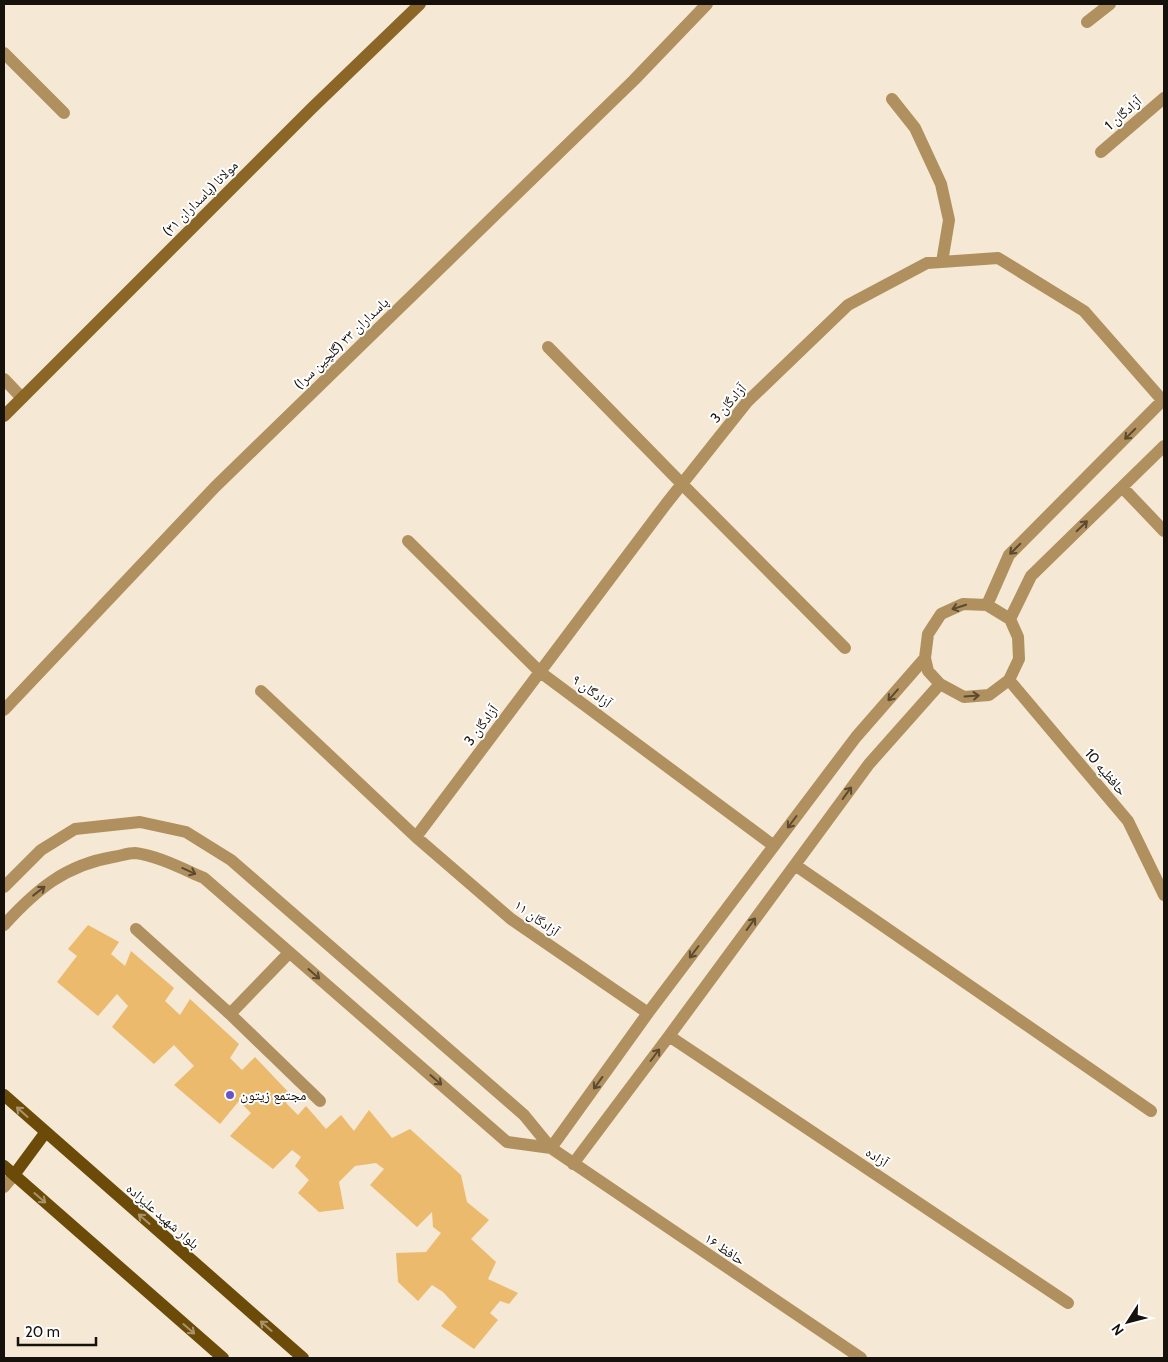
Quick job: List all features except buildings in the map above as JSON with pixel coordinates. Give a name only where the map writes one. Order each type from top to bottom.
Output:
[{"type":"main road","name":"بلوار شهید علیزاده","points":[[4,1095],[303,1358]]},
{"type":"main road","points":[[14,1175],[46,1133]]},
{"type":"main road","points":[[4,1166],[223,1358]]},
{"type":"street","name":"مولانا (پاسداران ۳۱)","points":[[4,416],[304,116],[420,4]]},
{"type":"street","name":"پاسداران ۳۳ (گلچین سرا)","points":[[4,710],[215,487],[627,86],[707,4]]},
{"type":"street","points":[[1087,22],[1110,4]]},
{"type":"street","points":[[4,53],[64,113]]},
{"type":"street","name":"آزادگان 1","points":[[1101,152],[1164,98]]},
{"type":"street","points":[[892,99],[915,128],[941,184],[949,220],[942,262]]},
{"type":"street","name":"آزادگان 3","points":[[416,837],[682,484],[747,402],[848,305],[927,263],[998,258],[1084,312],[1164,400]]},
{"type":"street","points":[[548,347],[845,648]]},
{"type":"street","points":[[4,379],[22,398]]},
{"type":"street","points":[[987,605],[1009,555],[1164,400]]},
{"type":"street","points":[[1010,618],[1031,576],[1164,446]]},
{"type":"street","points":[[1122,487],[1164,531]]},
{"type":"street","name":"آزادگان ۹","points":[[408,541],[540,672],[774,846]]},
{"type":"street","points":[[962,604],[987,605],[1010,618],[1018,637],[1019,660],[1009,680],[989,695],[964,697],[940,684],[928,671],[925,658],[928,634],[941,614],[962,604]]},
{"type":"street","points":[[551,1148],[648,1013],[856,737],[925,658]]},
{"type":"street","name":"حافظیه 10","points":[[1009,680],[1128,820],[1164,894]]},
{"type":"street","points":[[573,1164],[670,1036],[869,764],[940,684]]},
{"type":"street","name":"آزادگان ۱۱","points":[[261,691],[416,837],[511,919],[648,1013]]},
{"type":"street","points":[[4,887],[41,850],[75,829],[140,822],[186,832],[231,860],[524,1115],[551,1148]]},
{"type":"street","points":[[4,925],[24,903],[58,876],[91,861],[135,853],[168,862],[204,878],[507,1142],[551,1148]]},
{"type":"street","points":[[795,864],[1151,1111]]},
{"type":"street","points":[[136,929],[230,1014],[320,1101]]},
{"type":"street","points":[[230,1014],[290,952]]},
{"type":"street","name":"آزاده","points":[[670,1036],[1068,1303]]},
{"type":"street","name":"حافظ ۱۶","points":[[551,1148],[861,1358]]},
{"type":"street","points":[[4,1187],[14,1175]]},
{"type":"place","name":"مجتمع زیتون","points":[[230,1095]]}]
